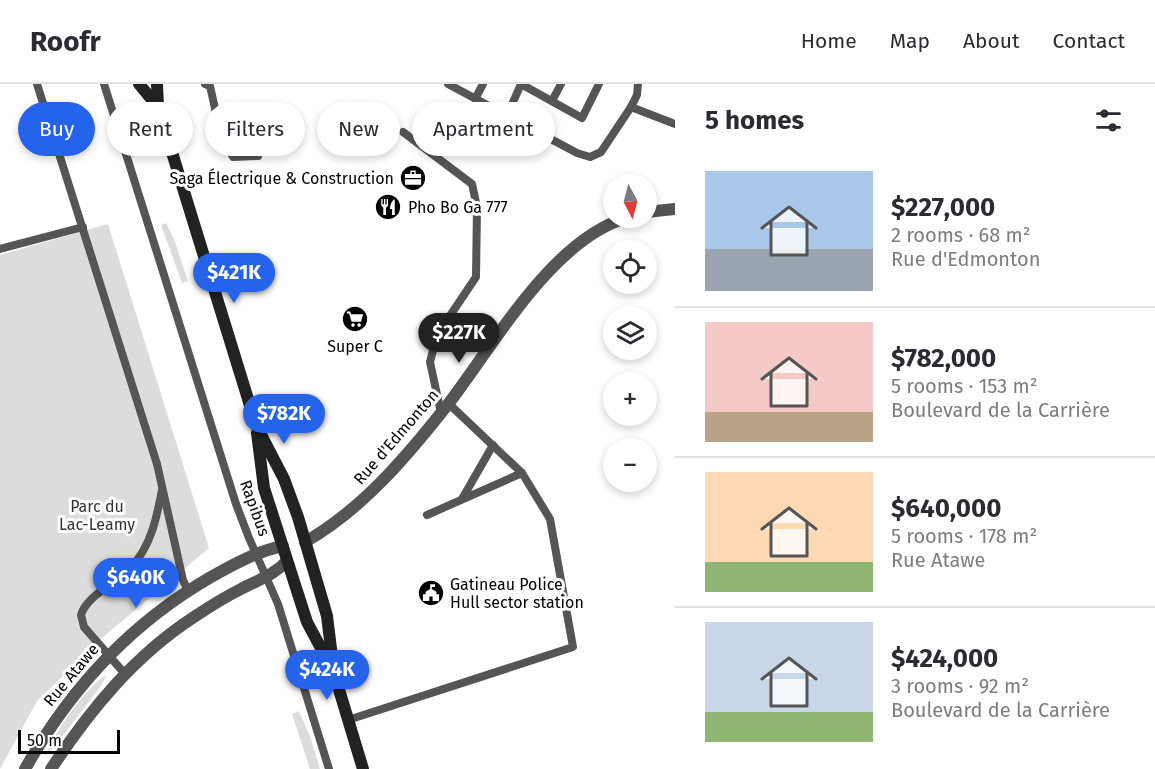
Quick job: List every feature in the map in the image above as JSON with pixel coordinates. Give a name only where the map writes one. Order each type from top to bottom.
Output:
[{"type":"street","points":[[139,84],[154,102]]},
{"type":"street","points":[[157,84],[158,102]]},
{"type":"street","points":[[173,156],[256,425],[264,488],[307,622],[334,673]]},
{"type":"street","points":[[657,211],[675,210]]},
{"type":"street","name":"Rue d'Edmonton","points":[[305,542],[335,523],[369,494],[445,408],[518,310],[562,256],[592,233],[603,228]]},
{"type":"street","points":[[256,425],[284,479],[305,542],[327,616],[334,673],[363,769]]},
{"type":"street","points":[[283,546],[305,542]]},
{"type":"street","points":[[51,769],[86,719],[125,674],[178,627],[219,601],[276,572],[305,542]]},
{"type":"street","name":"Rue Atawe","points":[[25,769],[64,706],[108,656],[148,620],[188,591],[256,554],[283,546]]},
{"type":"lane","points":[[37,84],[163,486],[183,580],[188,591]]},
{"type":"lane","name":"Rapibus","points":[[104,84],[236,504],[278,604],[329,769]]},
{"type":"lane","points":[[447,84],[481,102]]},
{"type":"lane","points":[[475,99],[483,84]]},
{"type":"lane","points":[[513,102],[521,84],[582,117],[599,84]]},
{"type":"lane","points":[[552,101],[561,84]]},
{"type":"lane","points":[[555,141],[590,157],[601,152],[631,107],[637,95],[638,84]]},
{"type":"lane","points":[[207,85],[211,102]]},
{"type":"lane","points":[[631,107],[675,124]]},
{"type":"lane","points":[[348,720],[573,647],[550,519],[522,473],[493,445],[445,408],[430,362],[437,335],[476,277],[477,207],[472,184],[403,132]]},
{"type":"lane","points":[[232,156],[258,156]]},
{"type":"lane","points":[[0,249],[83,227]]},
{"type":"lane","points":[[462,500],[493,445]]},
{"type":"lane","points":[[428,515],[522,473]]},
{"type":"lane","points":[[125,674],[84,627],[81,622],[82,611],[86,604],[131,567],[142,554],[156,519],[163,486]]},
{"type":"green space","points":[[166,223],[174,239],[188,281],[182,283],[161,225]]},
{"type":"green space","name":"Parc du Lac-Leamy","points":[[108,224],[209,548],[103,637],[37,701],[0,769],[0,255]]},
{"type":"green space","points":[[104,676],[106,677],[100,687],[45,756],[70,713]]},
{"type":"green space","points":[[299,711],[320,769],[310,769],[292,714]]},
{"type":"place","name":"Saga Électrique & Construction","points":[[413,178]]},
{"type":"place","name":"Pho Bo Ga 777","points":[[388,207]]},
{"type":"place","name":"Super C","points":[[355,319]]},
{"type":"place","name":"Gatineau Police Hull sector station","points":[[431,593]]}]
